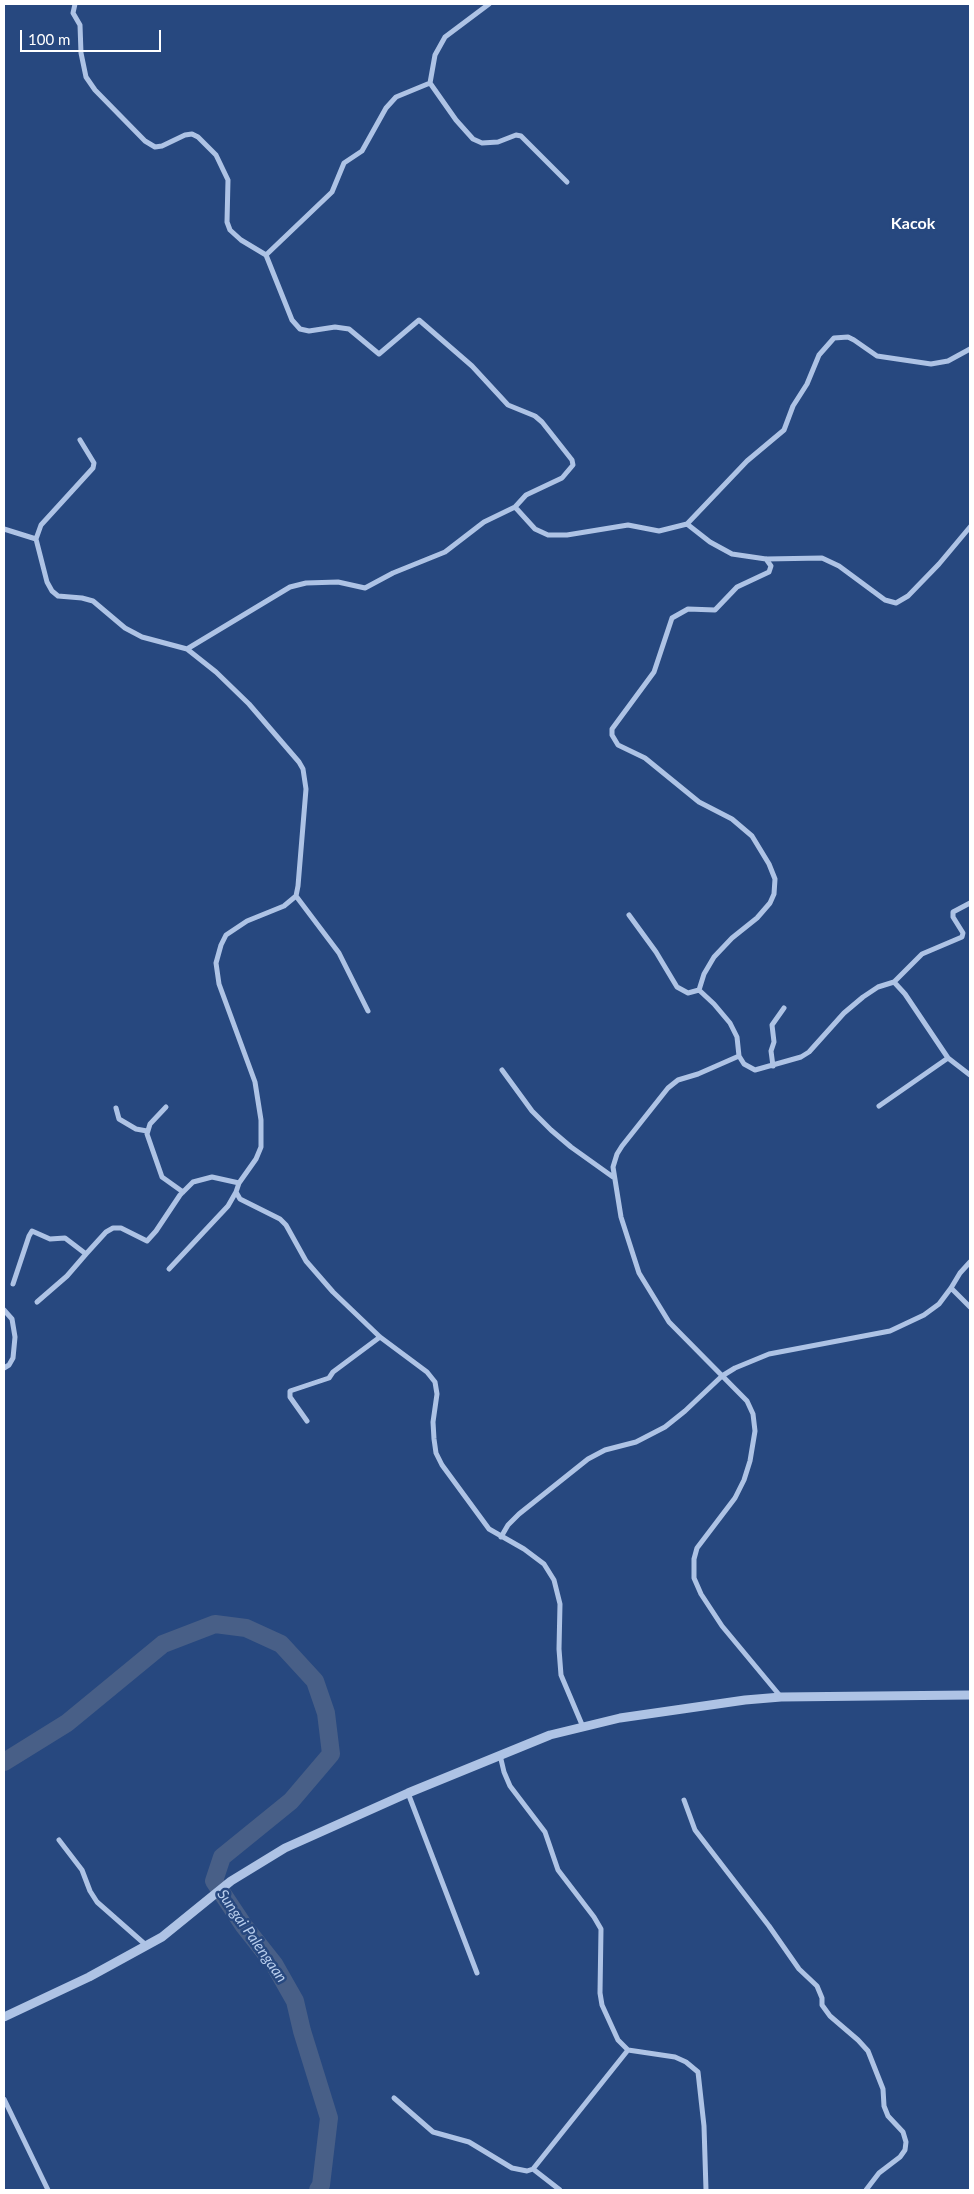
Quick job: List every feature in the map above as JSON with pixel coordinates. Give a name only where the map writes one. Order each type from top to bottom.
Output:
[{"type":"street","points":[[75,4],[72,13],[81,30],[81,53],[86,77],[94,90],[145,141],[155,147],[192,134],[198,137],[216,155],[228,180],[226,222],[230,230],[241,240],[266,255],[292,320],[300,328],[309,331],[336,327],[349,329],[379,354],[419,320],[472,366],[508,405],[535,416],[542,422],[572,460],[573,465],[562,478],[526,495],[515,507],[484,522],[446,552],[393,573],[365,588],[338,582],[306,583],[290,587],[187,648]]},
{"type":"street","points":[[489,4],[445,37],[435,54],[430,83],[456,120],[477,142],[498,142],[516,135],[521,136],[567,182]]},
{"type":"street","points":[[266,255],[332,192],[344,163],[362,151],[386,108],[396,97],[430,83]]},
{"type":"street","points":[[515,507],[536,530],[554,536],[628,525],[659,531],[686,524],[747,461],[784,430],[793,406],[804,391],[819,355],[834,338],[848,337],[877,356],[930,364],[948,361],[970,349]]},
{"type":"street","points":[[80,440],[94,463],[93,468],[41,525],[36,539],[47,582],[52,591],[58,596],[93,601],[125,628],[142,637],[187,648],[216,672],[249,704],[304,769],[306,789],[296,896],[284,906],[241,925],[226,936],[220,945],[216,963],[219,984],[255,1082],[261,1120],[261,1147],[256,1159],[239,1183],[228,1206],[169,1269]]},
{"type":"street","points":[[686,524],[726,552],[766,560],[822,558],[839,566],[885,600],[896,604],[908,596],[949,554],[970,527]]},
{"type":"street","points":[[4,529],[36,539]]},
{"type":"street","points":[[699,990],[704,974],[714,957],[732,938],[757,918],[770,903],[774,894],[775,880],[757,842],[741,826],[698,802],[645,758],[618,745],[612,735],[612,729],[654,672],[672,618],[688,609],[715,610],[737,587],[769,572],[771,566],[766,560]]},
{"type":"street","points":[[296,896],[339,953],[368,1011]]},
{"type":"street","points":[[699,990],[730,1023],[737,1037],[739,1056],[744,1064],[752,1069],[773,1066],[801,1057],[809,1052],[844,1013],[862,997],[878,987],[894,982],[922,954],[962,937],[963,933],[953,917],[953,912],[970,903]]},
{"type":"street","points":[[629,916],[656,952],[677,987],[688,993],[699,990]]},
{"type":"street","points":[[894,982],[905,994],[948,1058],[970,1075]]},
{"type":"street","points":[[773,1066],[771,1051],[774,1042],[772,1025],[784,1008]]},
{"type":"street","points":[[739,1056],[698,1074],[678,1080],[668,1088],[617,1154],[613,1167],[613,1177],[624,1231],[640,1273],[669,1322],[751,1408],[755,1421],[755,1431],[750,1461],[735,1498],[697,1548],[694,1558],[694,1578],[701,1594],[722,1626],[781,1697]]},
{"type":"street","points":[[879,1106],[948,1058]]},
{"type":"street","points":[[502,1070],[532,1111],[551,1130],[571,1148],[613,1177]]},
{"type":"street","points":[[147,1131],[166,1107]]},
{"type":"street","points":[[116,1108],[119,1119],[136,1129],[147,1131]]},
{"type":"street","points":[[147,1131],[162,1177],[182,1192]]},
{"type":"street","points":[[37,1302],[67,1276],[106,1232],[113,1228],[121,1228],[142,1240],[149,1240],[182,1192],[194,1182],[205,1178],[220,1178],[239,1183]]},
{"type":"street","points":[[236,1192],[240,1199],[280,1219],[286,1225],[300,1252],[313,1271],[380,1336],[427,1372],[434,1382],[437,1394],[433,1422],[436,1453],[442,1464],[489,1529],[524,1549],[544,1564],[554,1580],[560,1604],[559,1649],[561,1675],[584,1727]]},
{"type":"street","points":[[12,1284],[32,1232],[38,1232],[50,1239],[65,1238],[86,1254]]},
{"type":"street","points":[[501,1537],[508,1525],[519,1514],[588,1459],[605,1450],[636,1442],[665,1427],[722,1376],[751,1360],[769,1354],[890,1331],[924,1315],[939,1304],[960,1272],[970,1262]]},
{"type":"street","points":[[951,1288],[970,1307]]},
{"type":"street","points":[[4,1310],[12,1319],[15,1337],[13,1358],[4,1368]]},
{"type":"street","points":[[307,1421],[290,1397],[290,1391],[330,1378],[333,1372],[380,1336]]},
{"type":"street","points":[[4,2016],[82,1980],[147,1946],[180,1923],[231,1881],[292,1844],[542,1737],[666,1710],[781,1697],[970,1695]]},
{"type":"street","points":[[500,1754],[506,1779],[545,1832],[558,1870],[600,1927],[602,1938],[599,1980],[602,2005],[618,2040],[628,2050],[676,2057],[686,2062],[698,2072],[704,2126],[706,2190]]},
{"type":"street","points":[[408,1793],[477,1973]]},
{"type":"street","points":[[684,1800],[695,1830],[769,1926],[799,1969],[817,1986],[822,1998],[822,2005],[830,2016],[868,2051],[883,2089],[886,2111],[903,2132],[906,2142],[905,2150],[900,2157],[879,2173],[866,2190]]},
{"type":"street","points":[[59,1840],[82,1870],[90,1891],[97,1902],[147,1946]]},
{"type":"street","points":[[394,2098],[434,2132],[469,2142],[512,2168],[527,2171],[533,2170],[628,2050]]},
{"type":"street","points":[[4,2099],[48,2190]]},
{"type":"street","points":[[533,2170],[560,2190]]},
{"type":"waterway","name":"Sungai Palengaan","points":[[4,1762],[67,1723],[163,1644],[215,1624],[246,1628],[281,1644],[315,1681],[326,1713],[331,1754],[291,1801],[222,1857],[214,1881],[244,1926],[274,1964],[295,2001],[302,2031],[329,2118],[321,2185],[318,2190]]},
{"type":"district","name":"Kacok","points":[[913,224]]}]
